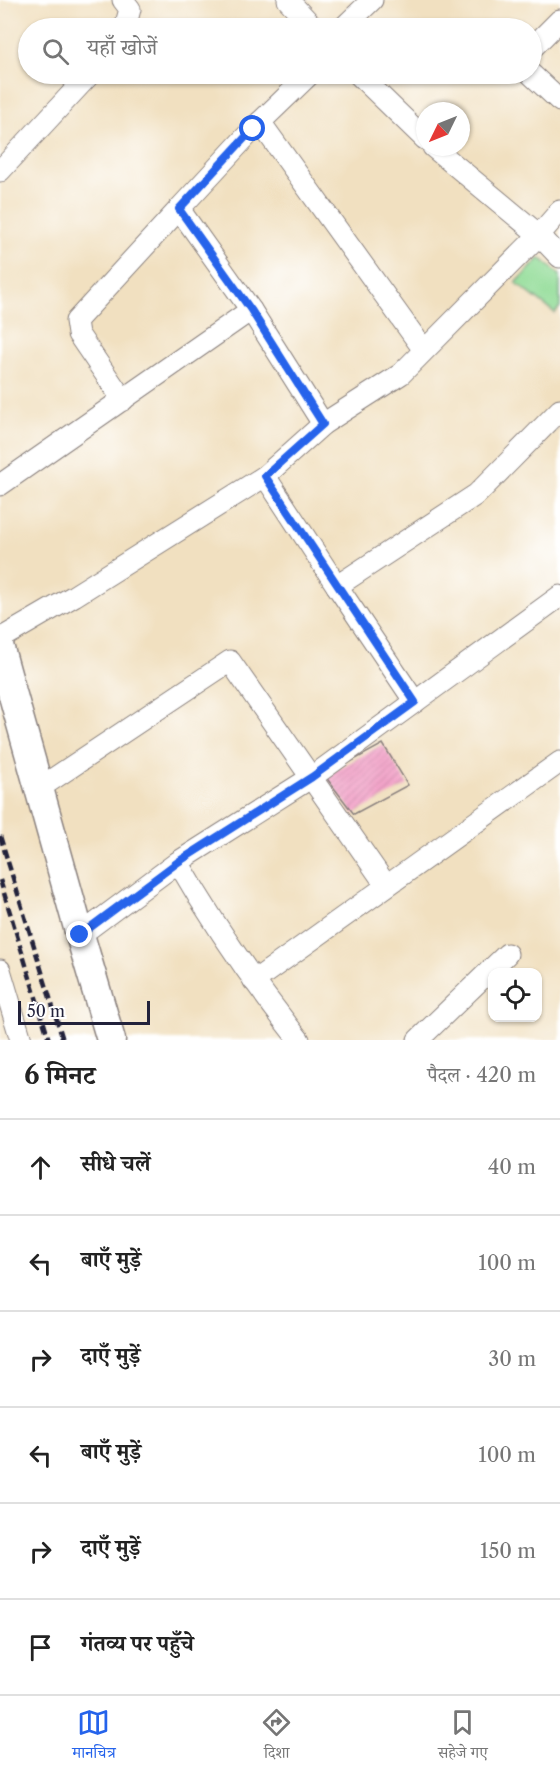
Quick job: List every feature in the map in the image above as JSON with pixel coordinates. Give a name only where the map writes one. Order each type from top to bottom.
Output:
[{"type":"street","points":[[123,0],[130,9],[128,18]]},
{"type":"street","points":[[288,0],[305,18]]},
{"type":"street","points":[[353,18],[372,0]]},
{"type":"street","points":[[542,37],[560,20]]},
{"type":"street","points":[[0,171],[81,84]]},
{"type":"street","points":[[123,400],[78,334],[76,321],[260,122],[300,84]]},
{"type":"street","points":[[368,84],[416,130]]},
{"type":"street","points":[[542,84],[560,101]]},
{"type":"street","points":[[260,122],[424,350]]},
{"type":"street","points":[[444,156],[539,235],[560,257]]},
{"type":"street","points":[[179,209],[251,310],[323,424]]},
{"type":"street","points":[[0,639],[74,596],[265,476],[323,424],[401,374],[560,211]]},
{"type":"street","points":[[0,485],[251,310]]},
{"type":"street","points":[[337,586],[477,494],[560,410]]},
{"type":"street","points":[[265,476],[415,702]]},
{"type":"street","points":[[80,935],[178,862],[312,777],[560,596]]},
{"type":"street","points":[[0,649],[111,1040]]},
{"type":"street","points":[[38,789],[230,661],[386,885]]},
{"type":"street","points":[[254,981],[560,762]]},
{"type":"street","points":[[178,862],[210,917],[254,981],[299,1040]]},
{"type":"street","points":[[418,1040],[507,954]]},
{"type":"street","points":[[0,970],[21,1040]]},
{"type":"green space","points":[[540,258],[560,275],[560,307],[555,313],[516,283]]},
{"type":"building","points":[[383,744],[408,785],[354,814],[325,776]]},
{"type":"railway","points":[[0,836],[63,1040]]},
{"type":"railway","points":[[0,880],[49,1040]]},
{"type":"route","points":[[80,935],[178,862],[312,777],[415,702],[265,476],[323,424],[251,310],[179,209],[253,129]]}]
